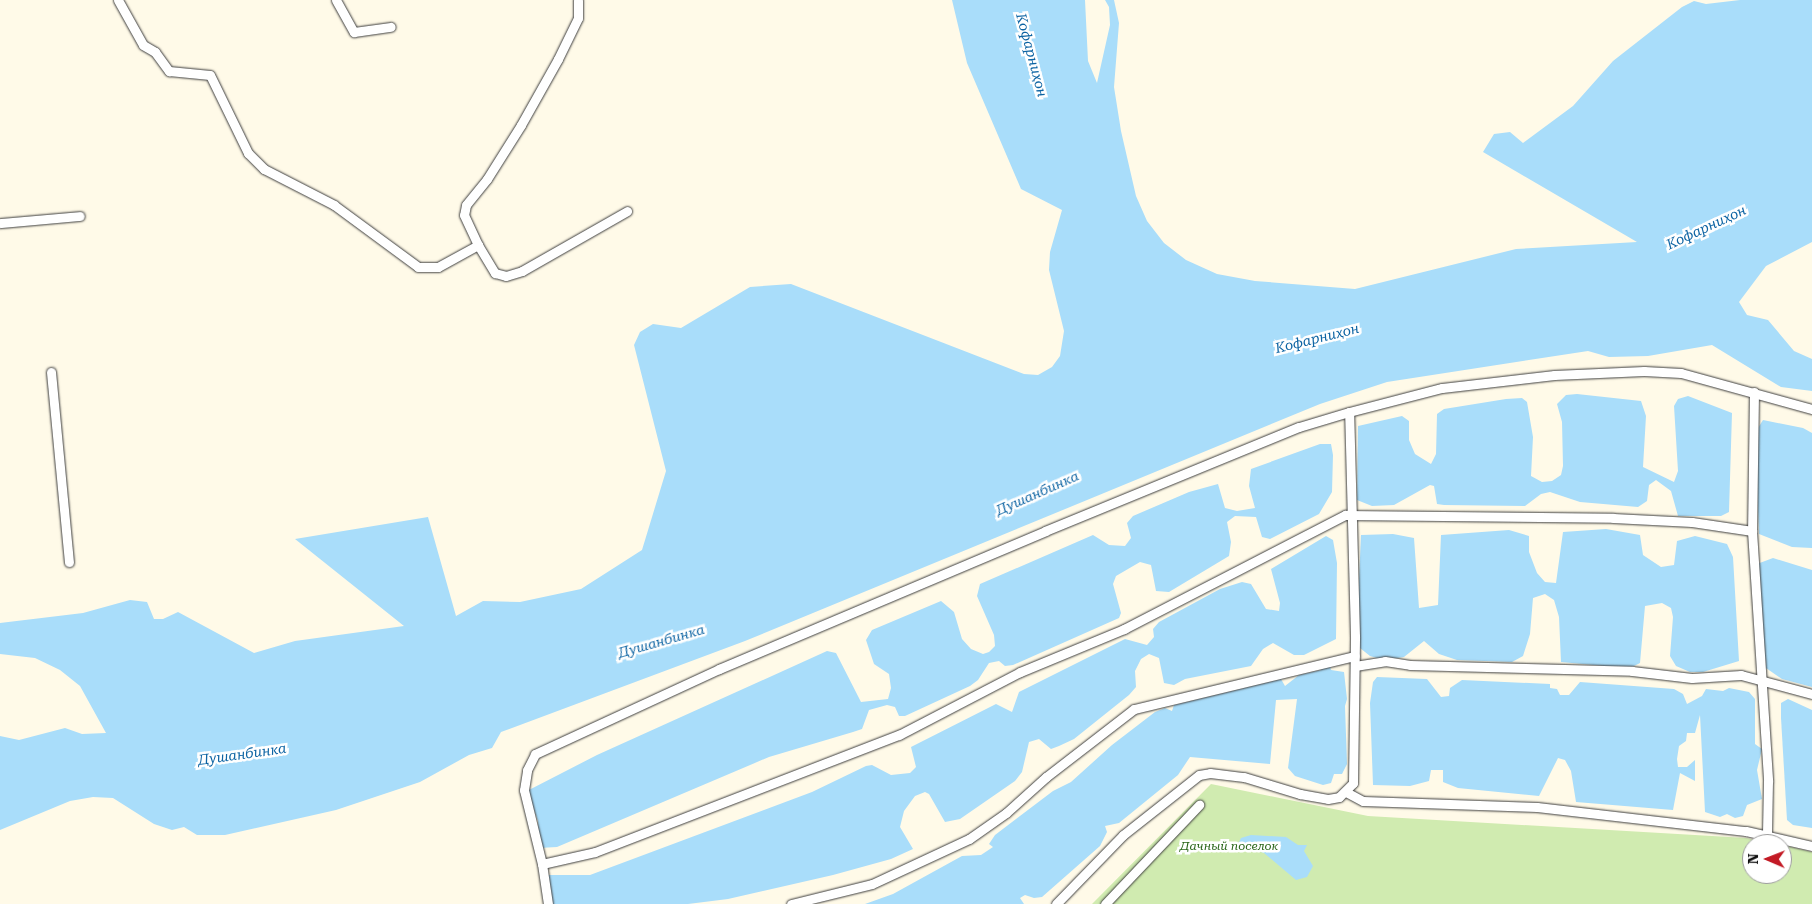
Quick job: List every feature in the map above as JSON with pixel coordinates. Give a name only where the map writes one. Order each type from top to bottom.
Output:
[{"type":"street","points":[[118,0],[142,46],[155,52],[169,71],[210,75],[243,145],[264,169],[334,205],[418,268],[438,267],[478,245]]},
{"type":"street","points":[[336,0],[354,32],[391,27]]},
{"type":"street","points":[[578,0],[578,18],[558,59],[497,163],[466,205],[464,215],[478,245],[495,273],[506,276],[522,271],[627,211]]},
{"type":"street","points":[[0,223],[80,216]]},
{"type":"street","points":[[548,904],[542,864],[524,790],[527,770],[535,754],[720,668],[1045,531],[1299,427],[1367,405],[1442,388],[1554,375],[1635,371],[1681,373],[1812,409]]},
{"type":"street","points":[[51,372],[69,562]]},
{"type":"street","points":[[1754,392],[1752,531],[1768,781],[1767,833]]},
{"type":"street","points":[[1056,904],[1123,835],[1199,775],[1210,773],[1244,777],[1300,794],[1328,798],[1346,792],[1353,783],[1355,656],[1349,412]]},
{"type":"street","points":[[542,864],[595,852],[899,735],[1020,672],[1124,629],[1257,562],[1314,529],[1352,514],[1613,518],[1692,522],[1752,531]]},
{"type":"street","points":[[791,904],[872,884],[969,839],[1006,813],[1046,778],[1134,708],[1355,656]]},
{"type":"street","points":[[1354,666],[1385,661],[1410,665],[1632,671],[1692,678],[1741,675],[1812,694]]},
{"type":"street","points":[[1346,792],[1363,800],[1537,807],[1767,833],[1812,846]]},
{"type":"street","points":[[1105,904],[1199,804]]},
{"type":"green space","name":"Дачный поселок","points":[[1211,784],[1368,816],[1742,838],[1742,884],[1792,884],[1792,847],[1812,852],[1812,904],[1092,904]]},
{"type":"water","points":[[952,0],[1085,0],[1088,61],[1097,83],[1110,25],[1109,7],[1105,0],[1114,0],[1119,23],[1114,87],[1121,131],[1136,196],[1147,221],[1164,243],[1186,260],[1217,274],[1255,281],[1355,289],[1516,249],[1637,242],[1483,152],[1494,134],[1510,132],[1523,143],[1573,106],[1613,61],[1682,7],[1694,1],[1706,4],[1740,0],[1812,0],[1812,242],[1766,266],[1739,302],[1747,315],[1768,320],[1794,351],[1812,359],[1812,391],[1781,387],[1712,345],[1648,356],[1609,357],[1588,351],[1387,382],[1320,404],[745,641],[501,732],[492,748],[469,755],[420,782],[336,810],[225,835],[197,835],[184,827],[172,830],[154,824],[113,798],[93,797],[70,801],[0,830],[0,736],[19,740],[65,728],[82,734],[106,733],[80,686],[60,670],[35,658],[0,654],[0,623],[83,613],[130,600],[147,602],[154,619],[163,619],[178,612],[254,653],[295,641],[404,626],[295,539],[428,517],[456,616],[483,601],[520,602],[581,589],[642,550],[666,471],[634,345],[640,332],[653,324],[681,328],[750,287],[791,284],[1024,374],[1038,375],[1052,367],[1060,356],[1064,331],[1049,270],[1050,252],[1062,210],[1021,189],[967,63]]},
{"type":"water","points":[[1577,394],[1641,401],[1646,416],[1643,467],[1674,482],[1678,471],[1674,406],[1678,399],[1688,396],[1732,413],[1729,512],[1721,516],[1678,516],[1671,491],[1656,480],[1649,485],[1647,501],[1638,507],[1580,502],[1550,492],[1541,494],[1525,506],[1444,505],[1437,504],[1434,486],[1430,485],[1394,505],[1372,506],[1357,500],[1358,426],[1402,416],[1409,421],[1409,440],[1415,454],[1431,464],[1436,454],[1437,414],[1444,409],[1506,399],[1522,398],[1527,402],[1533,437],[1531,476],[1542,482],[1552,481],[1561,475],[1563,466],[1562,422],[1557,404],[1566,395]]},
{"type":"water","points":[[1763,420],[1803,428],[1812,433],[1812,548],[1792,547],[1759,534],[1755,433]]},
{"type":"water","points":[[1320,444],[1331,444],[1333,455],[1332,492],[1319,514],[1270,539],[1262,537],[1256,517],[1235,516],[1227,522],[1231,542],[1229,556],[1169,592],[1156,591],[1151,565],[1140,562],[1116,576],[1113,584],[1121,613],[1119,618],[1013,665],[1005,666],[999,661],[989,663],[978,680],[970,686],[905,716],[899,716],[895,707],[887,705],[869,710],[862,729],[769,757],[557,847],[539,848],[538,821],[527,791],[597,755],[827,651],[836,653],[861,702],[888,699],[891,688],[889,674],[874,664],[866,640],[872,630],[941,601],[954,612],[962,639],[971,649],[983,654],[989,652],[995,646],[994,635],[977,596],[980,584],[1093,535],[1109,545],[1125,546],[1131,538],[1127,523],[1133,516],[1189,492],[1218,484],[1225,508],[1237,511],[1255,508],[1249,486],[1251,469]]},
{"type":"water","points":[[1606,529],[1640,535],[1643,555],[1661,567],[1674,565],[1677,541],[1695,536],[1727,544],[1733,557],[1739,661],[1703,672],[1690,672],[1676,666],[1670,656],[1673,617],[1671,608],[1662,603],[1645,606],[1640,663],[1630,668],[1561,662],[1559,617],[1554,600],[1545,594],[1533,598],[1530,634],[1523,656],[1512,662],[1457,660],[1439,654],[1424,641],[1404,657],[1384,660],[1370,656],[1360,648],[1358,604],[1361,535],[1393,534],[1414,538],[1419,608],[1438,605],[1441,535],[1509,530],[1529,536],[1529,552],[1537,573],[1545,582],[1556,583],[1563,532]]},
{"type":"water","points":[[1326,536],[1333,540],[1337,563],[1336,639],[1304,655],[1294,655],[1273,643],[1263,649],[1251,666],[1185,679],[1174,685],[1164,683],[1159,658],[1149,654],[1141,659],[1135,671],[1136,687],[1129,695],[1074,739],[1051,749],[1039,739],[1029,742],[1022,772],[1015,781],[960,819],[945,822],[929,794],[925,792],[915,796],[904,811],[900,827],[913,849],[891,859],[833,875],[728,899],[688,904],[548,904],[543,875],[590,875],[812,792],[866,766],[872,765],[891,775],[910,773],[916,767],[911,747],[996,704],[1012,712],[1019,692],[1125,639],[1147,645],[1154,637],[1153,629],[1159,622],[1220,589],[1242,582],[1251,584],[1266,609],[1279,611],[1280,603],[1271,569]]},
{"type":"water","points":[[1773,558],[1812,570],[1812,687],[1782,679],[1766,668],[1757,564]]},
{"type":"water","points":[[1321,663],[1329,663],[1331,670],[1344,672],[1347,699],[1345,706],[1347,764],[1342,774],[1334,774],[1331,783],[1323,785],[1295,776],[1288,768],[1297,699],[1276,700],[1270,764],[1190,757],[1178,775],[1119,823],[1105,826],[1107,832],[1100,846],[1042,897],[1034,898],[1025,895],[1020,898],[1024,904],[865,904],[893,894],[962,856],[981,855],[993,847],[989,844],[995,835],[1053,791],[1071,782],[1112,745],[1155,712],[1165,708],[1172,711],[1174,705],[1281,679],[1285,686],[1299,675],[1321,670]]},
{"type":"water","points":[[1377,677],[1427,679],[1441,697],[1449,696],[1450,688],[1462,680],[1550,684],[1550,688],[1557,689],[1560,695],[1569,695],[1580,682],[1674,689],[1683,694],[1687,704],[1702,696],[1706,689],[1723,691],[1729,688],[1749,692],[1755,699],[1755,744],[1762,749],[1757,770],[1762,799],[1747,805],[1743,816],[1735,818],[1727,814],[1720,817],[1705,812],[1700,715],[1695,733],[1687,733],[1686,741],[1679,746],[1677,759],[1678,767],[1687,767],[1695,760],[1695,781],[1680,773],[1673,810],[1576,802],[1571,771],[1565,760],[1558,758],[1539,796],[1458,788],[1443,782],[1443,770],[1431,770],[1429,781],[1410,786],[1373,785],[1370,703],[1373,682]]},
{"type":"water","points":[[1788,699],[1812,710],[1812,828],[1793,825],[1787,820],[1781,703]]},
{"type":"water","points":[[1251,835],[1286,837],[1298,845],[1307,845],[1304,851],[1313,866],[1307,877],[1296,880],[1264,853],[1238,844],[1241,838]]},
{"type":"water label","name":"Кофарниҳон","points":[[1032,55]]},
{"type":"water label","name":"Кофарниҳон","points":[[1706,227]]},
{"type":"water label","name":"Кофарниҳон","points":[[1317,338]]},
{"type":"water label","name":"Душанбинка","points":[[1037,493]]},
{"type":"water label","name":"Душанбинка","points":[[661,641]]},
{"type":"water label","name":"Душанбинка","points":[[242,754]]}]
